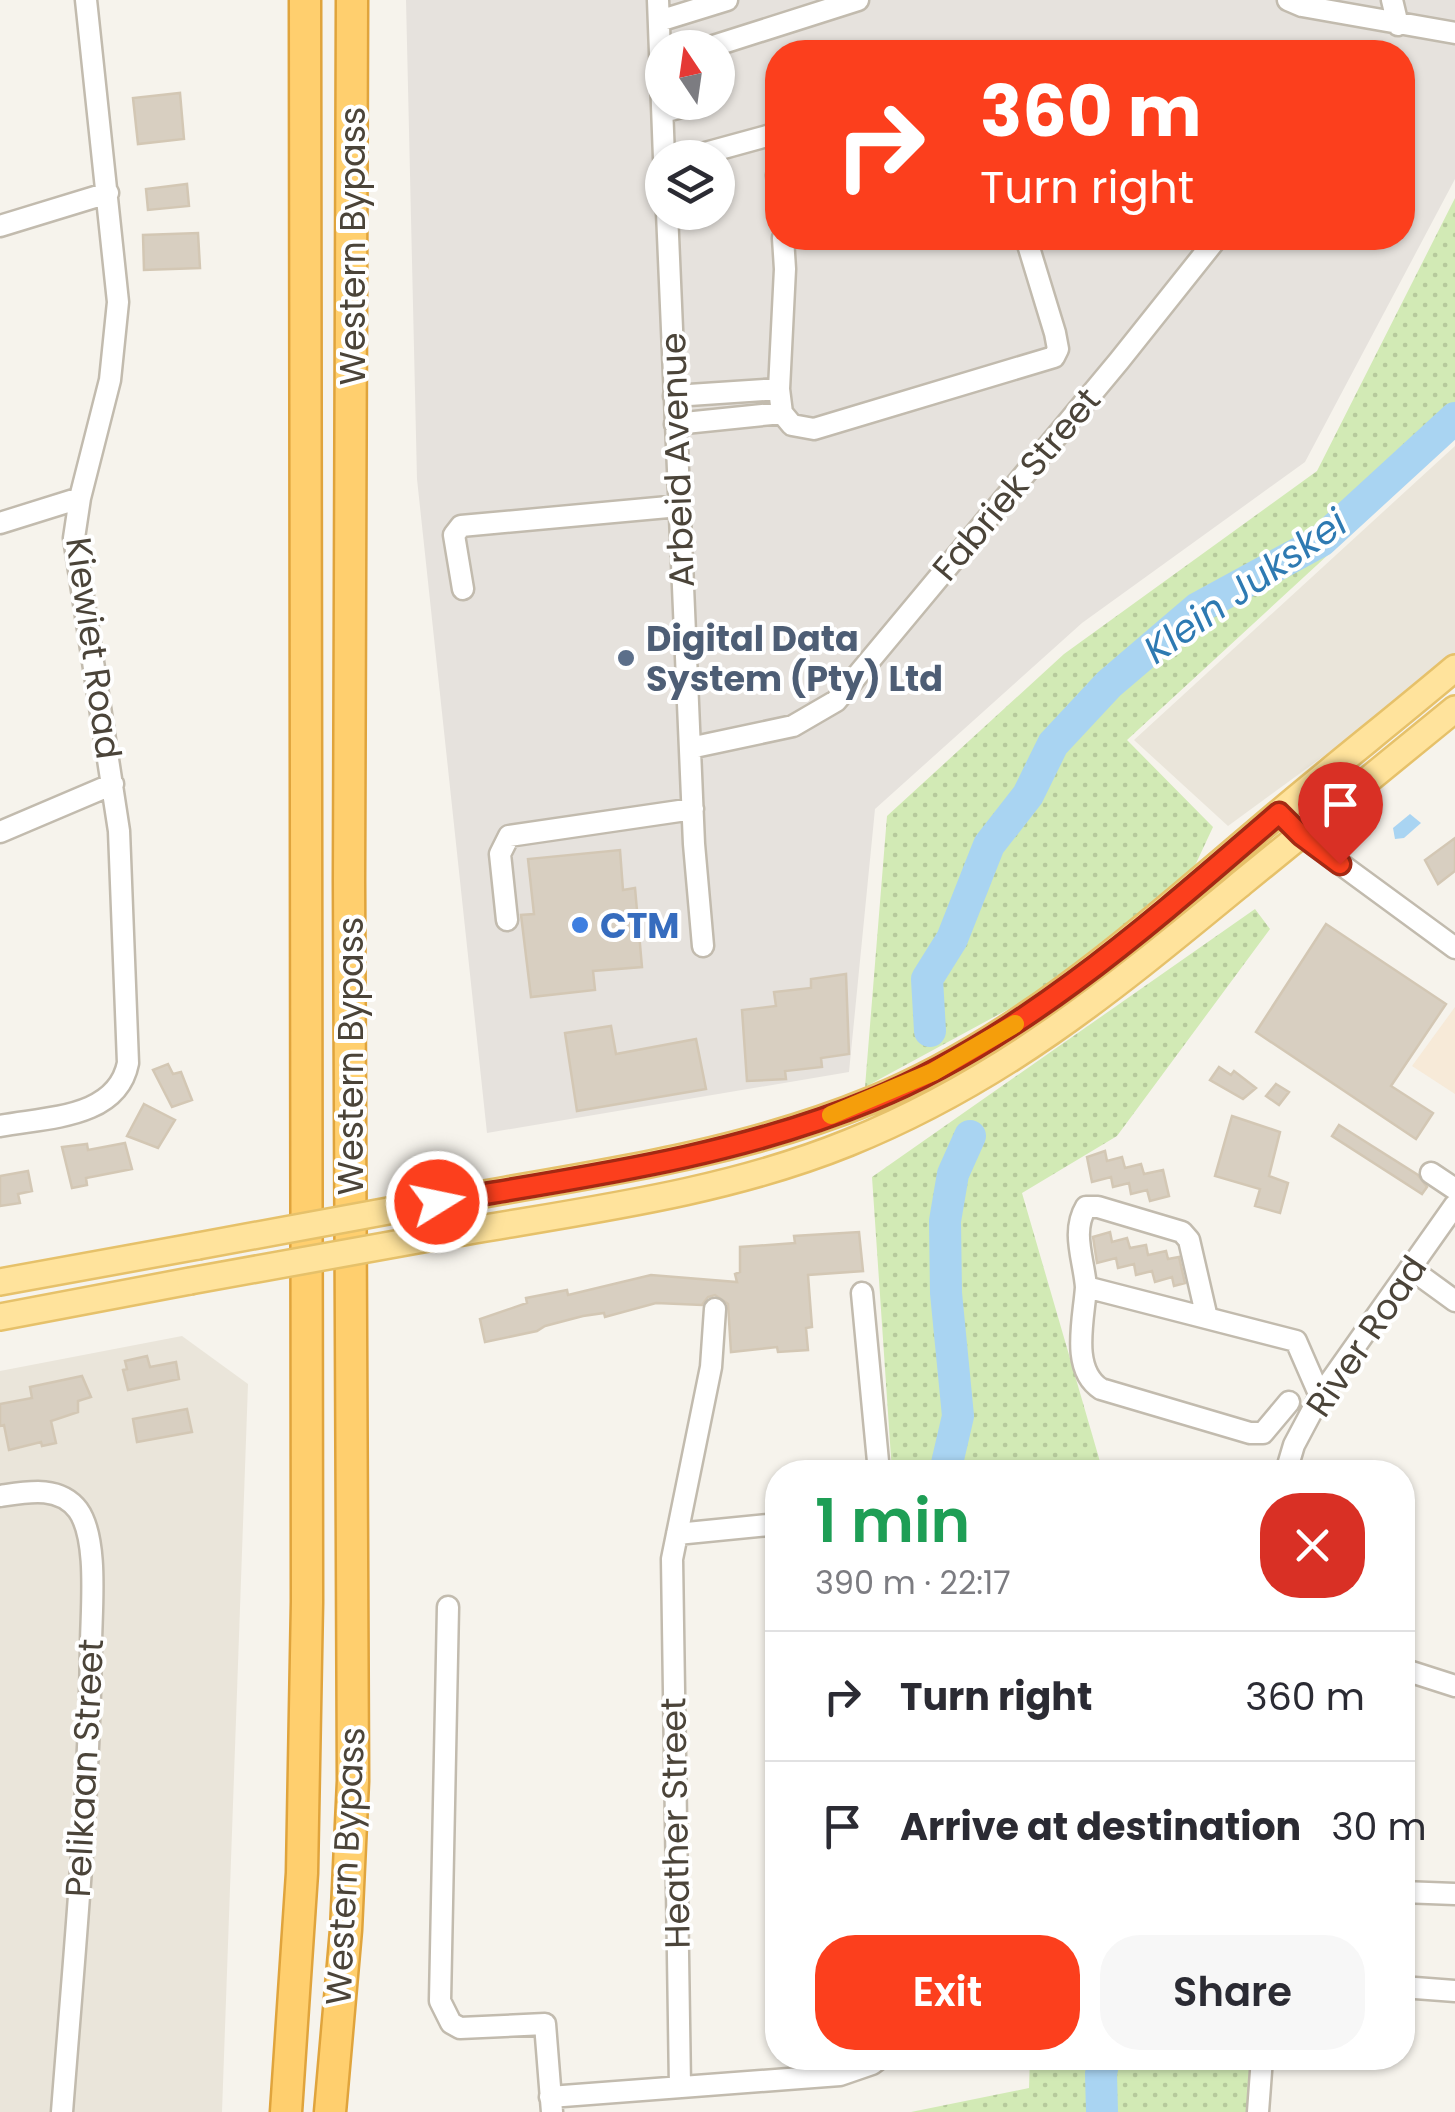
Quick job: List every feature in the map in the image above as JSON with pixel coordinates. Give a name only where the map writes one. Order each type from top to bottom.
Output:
[{"type":"highway","name":"Western Bypass","points":[[286,2112],[302,1873],[308,1602],[305,0]]},
{"type":"highway","name":"Western Bypass","points":[[330,2112],[346,1930],[352,1781],[352,0]]},
{"type":"main road","points":[[0,1282],[696,1155],[794,1129],[873,1100],[990,1039],[1184,896],[1455,668]]},
{"type":"main road","points":[[0,1317],[692,1189],[800,1159],[888,1126],[986,1077],[1084,1011],[1455,708]]},
{"type":"street","name":"Kiewiet Road","points":[[0,1126],[87,1110],[116,1092],[128,1063],[120,831],[74,538],[80,498],[110,380],[118,292],[86,0]]},
{"type":"street","points":[[659,10],[727,0]]},
{"type":"street","points":[[735,39],[858,0]]},
{"type":"street","points":[[1288,0],[1398,25],[1455,33]]},
{"type":"street","points":[[1392,0],[1398,25]]},
{"type":"street","points":[[735,145],[765,137]]},
{"type":"street","points":[[0,226],[108,193]]},
{"type":"street","name":"Arbeid Avenue","points":[[667,230],[693,809],[703,946]]},
{"type":"street","points":[[784,250],[779,389],[782,413],[792,425],[814,428],[1054,357],[1058,349],[1055,334],[1030,250]]},
{"type":"street","name":"Fabriek Street","points":[[690,748],[792,726],[836,701],[1207,250]]},
{"type":"street","points":[[674,396],[779,389]]},
{"type":"street","points":[[675,424],[782,413]]},
{"type":"street","points":[[0,523],[80,498]]},
{"type":"street","points":[[462,589],[454,535],[461,526],[679,506]]},
{"type":"street","points":[[0,832],[113,784]]},
{"type":"street","points":[[507,920],[500,854],[509,836],[693,809]]},
{"type":"street","points":[[1279,813],[1301,835],[1455,948]]},
{"type":"street","points":[[1431,1173],[1455,1189]]},
{"type":"street","name":"River Road","points":[[1290,1460],[1320,1396],[1455,1205]]},
{"type":"street","points":[[1207,1318],[1189,1240],[1182,1232],[1098,1207],[1086,1207],[1079,1219],[1086,1287],[1082,1363],[1090,1382],[1100,1389],[1250,1433],[1264,1433],[1289,1402]]},
{"type":"street","points":[[1412,1268],[1455,1301]]},
{"type":"street","points":[[1086,1287],[1296,1342],[1320,1396]]},
{"type":"street","points":[[862,1293],[878,1460]]},
{"type":"street","name":"Heather Street","points":[[680,2087],[672,1559],[711,1368],[714,1308]]},
{"type":"street","name":"Pelikaan Street","points":[[0,1496],[39,1492],[62,1496],[77,1509],[89,1540],[91,1710],[62,2112]]},
{"type":"street","points":[[678,1534],[765,1525]]},
{"type":"street","points":[[448,1607],[440,2002],[450,2023],[460,2028],[545,2024],[551,2104],[680,2087],[840,2075],[853,2070]]},
{"type":"street","points":[[1415,1672],[1455,1686]]},
{"type":"street","points":[[1415,1892],[1455,1894]]},
{"type":"street","points":[[1415,1988],[1455,1991]]},
{"type":"street","points":[[1258,2112],[1261,2070]]},
{"type":"shaded area","points":[[406,0],[1455,0],[1455,179],[1305,462],[1082,623],[875,809],[849,1072],[487,1133],[417,479]]},
{"type":"shaded area","points":[[1455,446],[1455,660],[1228,826],[1134,740]]},
{"type":"shaded area","points":[[1455,1007],[1455,1094],[1412,1066]]},
{"type":"shaded area","points":[[182,1336],[248,1384],[222,2112],[0,2112],[0,1371]]},
{"type":"green space","points":[[1455,198],[1455,438],[1127,740],[1213,827],[1192,872],[1029,998],[865,1087],[887,816],[1064,654],[1317,471]]},
{"type":"green space","points":[[1255,909],[1270,929],[1117,1136],[1022,1193],[1100,1460],[891,1460],[872,1177]]},
{"type":"green space","points":[[1030,2070],[1251,2070],[1246,2112],[911,2112],[1029,2088]]},
{"type":"water","points":[[1410,814],[1421,823],[1404,838],[1395,839],[1393,828]]},
{"type":"building","points":[[180,93],[184,139],[138,144],[133,98]]},
{"type":"building","points":[[187,184],[189,206],[148,210],[146,189]]},
{"type":"building","points":[[198,233],[200,268],[144,270],[143,235]]},
{"type":"building","points":[[1455,838],[1455,871],[1438,884],[1425,860]]},
{"type":"building","name":"CTM","points":[[620,850],[623,890],[635,888],[642,967],[593,971],[595,990],[531,997],[521,915],[534,914],[528,859]]},
{"type":"building","points":[[1326,924],[1446,1004],[1391,1086],[1433,1113],[1416,1139],[1256,1032]]},
{"type":"building","points":[[846,974],[849,1054],[821,1058],[822,1067],[785,1071],[786,1079],[747,1081],[742,1010],[776,1006],[774,992],[811,988],[811,979]]},
{"type":"building","points":[[611,1026],[616,1054],[696,1039],[706,1089],[577,1111],[565,1033]]},
{"type":"building","points":[[168,1064],[173,1074],[181,1072],[192,1100],[172,1107],[153,1070]]},
{"type":"building","points":[[1219,1067],[1231,1075],[1234,1071],[1256,1088],[1243,1099],[1210,1080]]},
{"type":"building","points":[[1276,1084],[1289,1092],[1279,1105],[1266,1096]]},
{"type":"building","points":[[144,1104],[175,1120],[158,1148],[127,1136]]},
{"type":"building","points":[[1232,1116],[1280,1132],[1269,1176],[1288,1183],[1280,1213],[1255,1206],[1260,1189],[1215,1176]]},
{"type":"building","points":[[1339,1125],[1418,1175],[1427,1187],[1422,1194],[1332,1136]]},
{"type":"building","points":[[125,1143],[132,1169],[86,1178],[87,1185],[72,1188],[62,1147],[87,1144],[88,1150]]},
{"type":"building","points":[[1105,1151],[1107,1161],[1122,1157],[1125,1168],[1141,1164],[1144,1174],[1163,1170],[1169,1196],[1150,1201],[1147,1190],[1131,1194],[1129,1183],[1113,1187],[1111,1177],[1092,1182],[1087,1157]]},
{"type":"building","points":[[28,1171],[32,1191],[18,1194],[20,1203],[0,1206],[0,1176]]},
{"type":"building","points":[[859,1232],[863,1271],[808,1275],[812,1327],[806,1328],[808,1350],[778,1352],[777,1347],[731,1352],[728,1304],[715,1295],[702,1305],[656,1303],[605,1317],[604,1313],[583,1316],[485,1342],[480,1319],[527,1303],[526,1298],[567,1290],[568,1295],[651,1275],[737,1282],[740,1247],[795,1243],[794,1236]]},
{"type":"building","points":[[1110,1232],[1112,1242],[1127,1238],[1130,1248],[1146,1245],[1148,1255],[1166,1251],[1168,1259],[1179,1257],[1185,1283],[1174,1286],[1172,1277],[1155,1282],[1152,1271],[1136,1275],[1134,1264],[1118,1268],[1116,1258],[1097,1263],[1093,1237]]},
{"type":"building","points":[[147,1356],[150,1367],[176,1362],[179,1379],[128,1390],[125,1361]]},
{"type":"building","points":[[82,1376],[91,1397],[78,1401],[78,1412],[51,1421],[56,1443],[42,1446],[41,1442],[9,1450],[4,1425],[0,1426],[0,1404],[32,1398],[30,1387]]},
{"type":"building","points":[[187,1409],[192,1432],[137,1442],[133,1419]]},
{"type":"waterway","name":"Klein Jukskei","points":[[930,1031],[927,979],[952,939],[989,845],[1028,795],[1053,744],[1109,684],[1198,608],[1321,541],[1455,418]]},
{"type":"waterway","name":"Klein Jukskei","points":[[948,1460],[958,1416],[946,1293],[945,1221],[953,1174],[970,1136]]},
{"type":"waterway","name":"Klein Jukskei","points":[[1102,2070],[1102,2112]]},
{"type":"slow traffic","points":[[831,1115],[933,1072],[1015,1024]]},
{"type":"place","name":"Digital Data System (Pty) Ltd","points":[[626,658]]},
{"type":"place","name":"CTM","points":[[580,925]]},
{"type":"route","points":[[437,1202],[696,1155],[794,1129],[873,1100],[933,1072],[1016,1023],[1184,896],[1279,813],[1340,864]]}]
